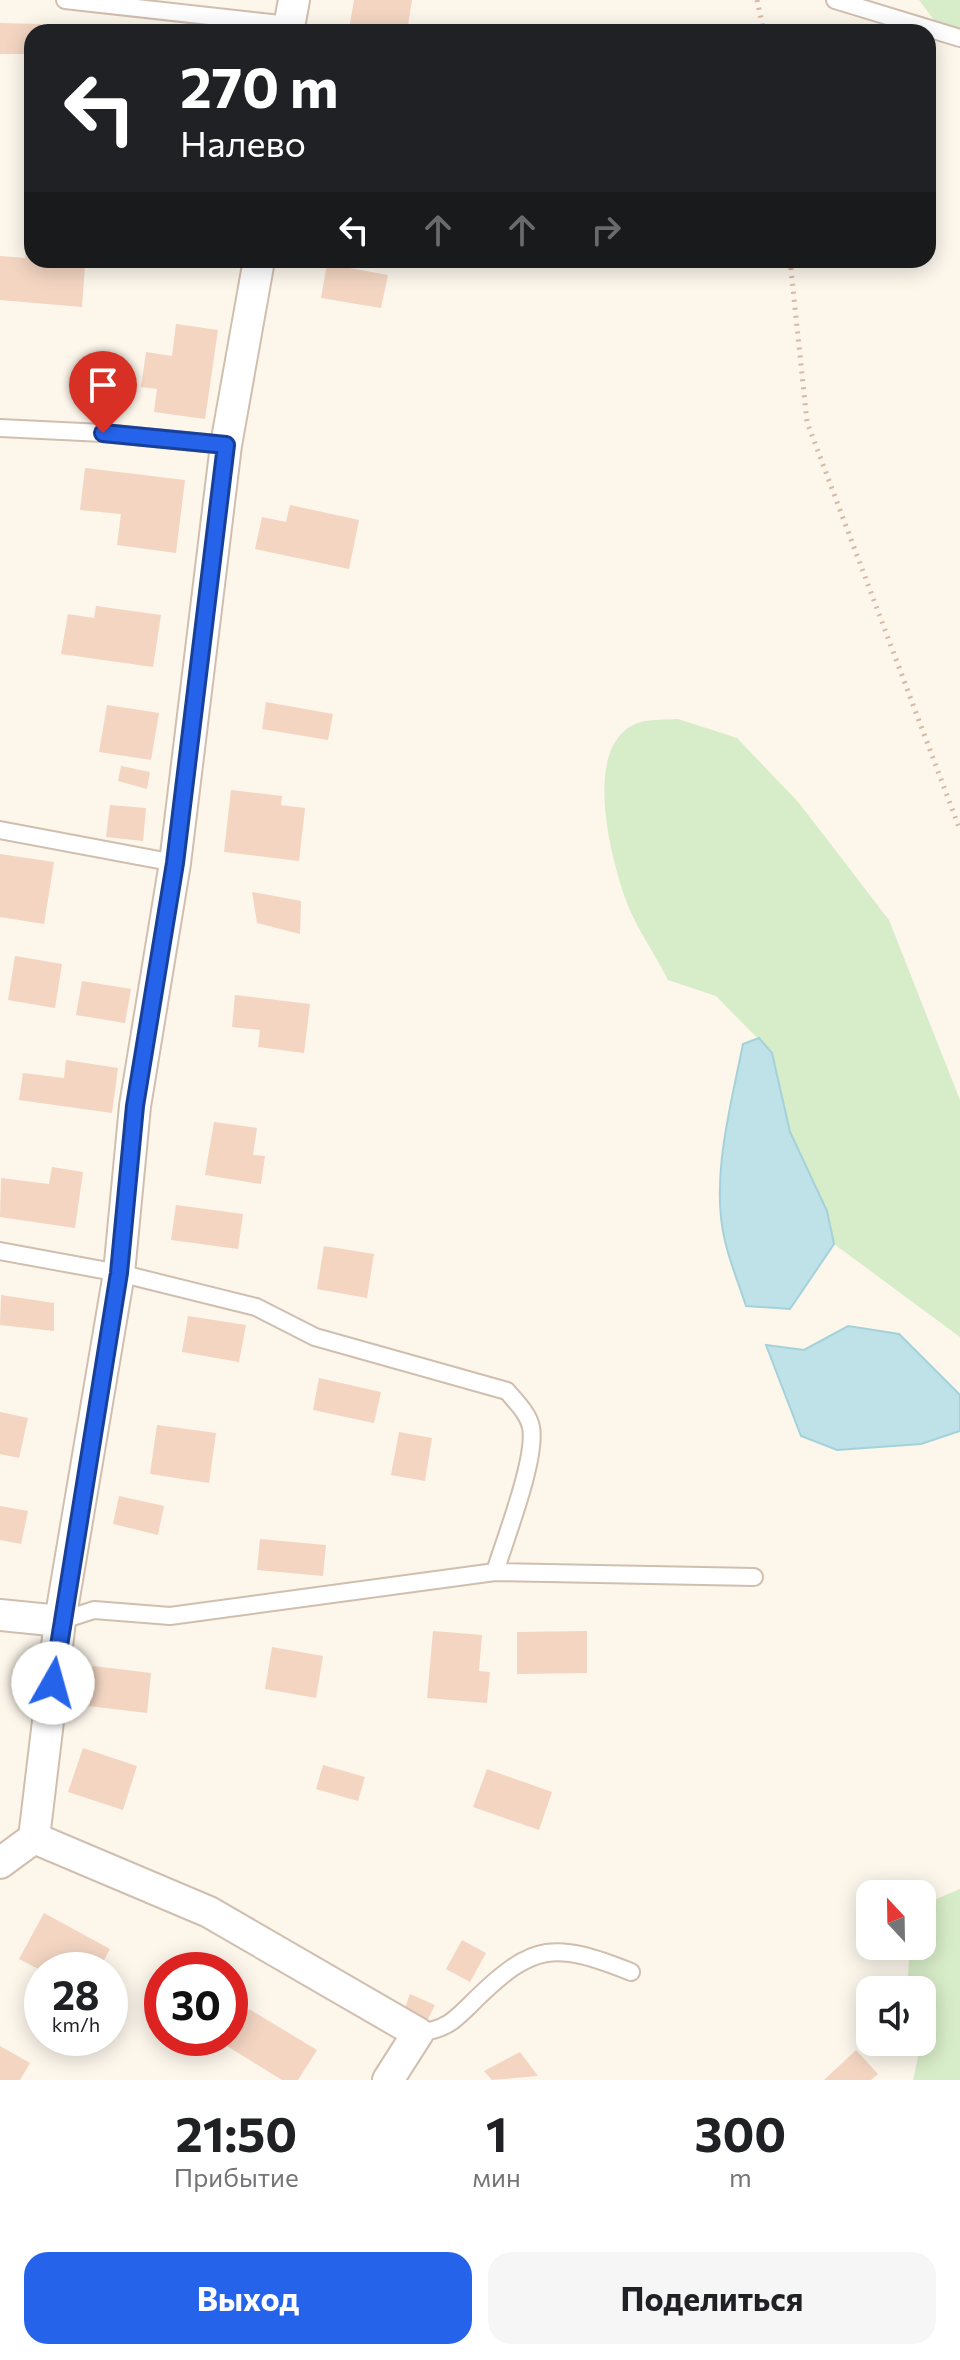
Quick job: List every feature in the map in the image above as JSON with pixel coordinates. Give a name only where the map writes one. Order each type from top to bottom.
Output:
[{"type":"street","points":[[0,1863],[34,1838],[60,1621],[119,1273],[135,1106],[175,863],[226,445],[258,268]]},
{"type":"street","points":[[0,1615],[60,1621]]},
{"type":"street","points":[[34,1838],[209,1912],[418,2033],[388,2080]]},
{"type":"lane","points":[[65,0],[291,19]]},
{"type":"lane","points":[[835,0],[914,24]]},
{"type":"lane","points":[[936,31],[960,38]]},
{"type":"lane","points":[[0,428],[103,433],[226,445]]},
{"type":"lane","points":[[0,830],[175,863]]},
{"type":"lane","points":[[0,1251],[119,1273],[256,1307],[315,1337],[507,1391],[525,1414],[531,1428],[530,1456],[495,1572]]},
{"type":"lane","points":[[60,1621],[94,1610],[170,1616],[495,1572],[754,1577]]},
{"type":"lane","points":[[418,2033],[444,2029],[507,1969],[537,1954],[571,1952],[631,1972]]},
{"type":"path","points":[[757,0],[762,24]]},
{"type":"path","points":[[791,268],[807,422],[960,830]]},
{"type":"green space","points":[[919,0],[960,0],[960,29],[937,24]]},
{"type":"green space","points":[[678,719],[737,738],[799,803],[889,920],[960,1100],[960,1337],[834,1244],[827,1211],[790,1132],[772,1053],[716,996],[668,980],[631,913],[620,884],[608,832],[605,776],[610,752],[622,733],[641,722]]},
{"type":"green space","points":[[960,1889],[960,2080],[913,2080],[918,2056],[936,2056],[936,1976],[908,1976],[909,1960],[936,1960],[936,1899]]},
{"type":"water","points":[[759,1038],[772,1053],[790,1132],[827,1211],[834,1244],[790,1309],[746,1306],[727,1249],[721,1217],[724,1142],[743,1044]]},
{"type":"water","points":[[848,1326],[899,1334],[960,1395],[960,1431],[921,1444],[837,1450],[801,1436],[766,1345],[804,1350]]},
{"type":"building","points":[[354,0],[412,0],[408,24],[350,24]]},
{"type":"building","points":[[0,23],[41,24],[24,24],[24,54],[0,54]]},
{"type":"building","points":[[0,256],[24,258],[24,268],[85,268],[82,307],[0,300]]},
{"type":"building","points":[[326,268],[349,268],[388,275],[381,308],[321,298]]},
{"type":"building","points":[[176,324],[218,330],[205,419],[154,412],[157,389],[141,387],[146,352],[172,356]]},
{"type":"building","points":[[85,468],[185,480],[176,553],[117,545],[121,514],[80,510]]},
{"type":"building","points":[[290,505],[359,520],[349,569],[255,549],[262,517],[286,522]]},
{"type":"building","points":[[96,606],[161,615],[153,667],[61,654],[68,614],[94,618]]},
{"type":"building","points":[[266,702],[333,714],[328,740],[262,729]]},
{"type":"building","points":[[107,705],[159,713],[151,760],[99,752]]},
{"type":"building","points":[[121,766],[150,772],[147,789],[118,781]]},
{"type":"building","points":[[231,790],[282,796],[281,805],[305,808],[299,861],[224,852]]},
{"type":"building","points":[[110,805],[146,808],[143,841],[106,837]]},
{"type":"building","points":[[0,854],[54,862],[44,924],[0,917]]},
{"type":"building","points":[[252,892],[301,901],[300,934],[257,923]]},
{"type":"building","points":[[15,956],[62,964],[55,1008],[8,1000]]},
{"type":"building","points":[[82,981],[131,989],[125,1023],[76,1015]]},
{"type":"building","points":[[235,995],[310,1004],[304,1053],[258,1047],[260,1030],[232,1027]]},
{"type":"building","points":[[66,1060],[118,1068],[112,1113],[19,1100],[23,1073],[64,1078]]},
{"type":"building","points":[[214,1122],[257,1128],[253,1155],[265,1156],[261,1184],[205,1175]]},
{"type":"building","points":[[52,1167],[83,1172],[75,1228],[0,1217],[1,1178],[49,1184]]},
{"type":"building","points":[[176,1205],[243,1214],[238,1249],[171,1240]]},
{"type":"building","points":[[324,1246],[374,1254],[367,1298],[317,1289]]},
{"type":"building","points":[[1,1295],[54,1303],[54,1331],[0,1325]]},
{"type":"building","points":[[188,1316],[246,1325],[239,1362],[182,1352]]},
{"type":"building","points":[[319,1378],[381,1392],[374,1423],[313,1410]]},
{"type":"building","points":[[0,1412],[28,1418],[19,1458],[0,1454]]},
{"type":"building","points":[[157,1425],[216,1433],[209,1483],[150,1474]]},
{"type":"building","points":[[399,1432],[432,1438],[425,1481],[391,1475]]},
{"type":"building","points":[[119,1496],[164,1506],[158,1535],[113,1524]]},
{"type":"building","points":[[0,1506],[28,1511],[21,1544],[0,1540]]},
{"type":"building","points":[[260,1539],[326,1545],[323,1576],[257,1570]]},
{"type":"building","points":[[433,1631],[482,1635],[479,1671],[490,1672],[487,1703],[427,1698]]},
{"type":"building","points":[[587,1631],[587,1673],[517,1674],[517,1632]]},
{"type":"building","points":[[272,1647],[323,1656],[316,1698],[265,1689]]},
{"type":"building","points":[[93,1666],[151,1673],[147,1713],[88,1706]]},
{"type":"building","points":[[83,1748],[137,1766],[123,1810],[68,1792]]},
{"type":"building","points":[[323,1765],[365,1777],[358,1801],[316,1789]]},
{"type":"building","points":[[487,1769],[552,1792],[539,1830],[473,1807]]},
{"type":"building","points":[[44,1913],[110,1949],[108,1952],[24,1952],[24,1962],[19,1959]]},
{"type":"building","points":[[462,1940],[486,1953],[470,1982],[446,1969]]},
{"type":"building","points":[[410,1994],[435,2005],[426,2023],[403,2013]]},
{"type":"building","points":[[248,2011],[317,2050],[298,2080],[282,2080],[243,2056],[248,2056]]},
{"type":"building","points":[[0,2046],[30,2063],[20,2080],[0,2080]]},
{"type":"building","points":[[856,2050],[856,2056],[862,2056],[878,2074],[871,2080],[824,2080]]},
{"type":"building","points":[[520,2052],[538,2076],[492,2080],[484,2071]]},
{"type":"route","points":[[53,1683],[60,1621],[119,1273],[135,1106],[175,863],[226,445],[103,433]]}]
